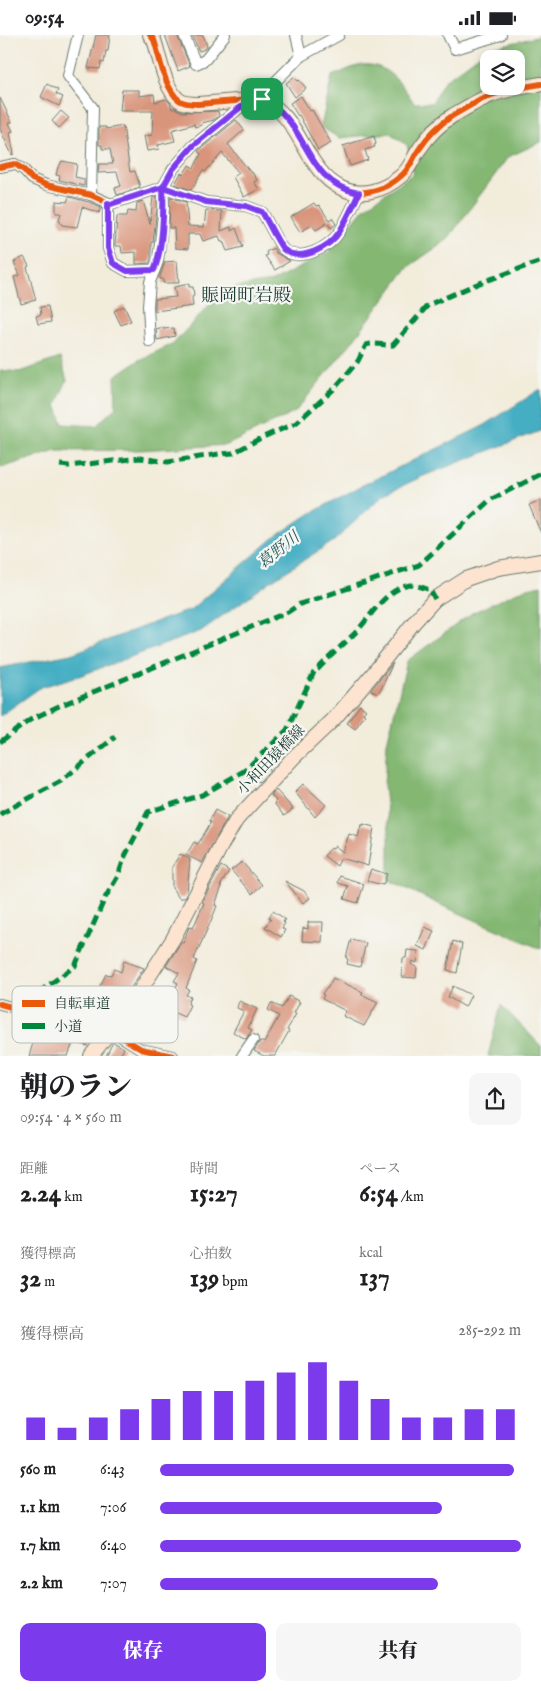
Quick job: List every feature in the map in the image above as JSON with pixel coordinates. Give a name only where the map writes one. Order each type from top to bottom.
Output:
[{"type":"main road","points":[[150,35],[154,40],[166,79],[179,100],[188,104],[255,100],[277,107],[288,120],[323,175],[340,188],[359,193],[386,186],[402,176],[412,163],[419,149],[451,117],[490,96],[541,84]]},
{"type":"main road","name":"小和田猿橋線","points":[[143,986],[173,939],[237,819],[294,758],[333,720],[435,599],[466,579],[498,569],[541,561]]},
{"type":"main road","name":"小和田猿橋線","points":[[91,1056],[102,1043]]},
{"type":"street","points":[[78,35],[68,75],[93,108],[91,195]]},
{"type":"street","points":[[184,35],[196,64],[199,64],[205,60],[225,35]]},
{"type":"street","points":[[296,35],[300,56]]},
{"type":"street","points":[[150,342],[148,306],[150,282],[158,261],[164,208],[163,187],[173,169],[193,146],[255,100],[300,56],[339,35]]},
{"type":"street","points":[[448,35],[455,49],[499,35]]},
{"type":"street","points":[[0,167],[15,164],[32,179],[46,185],[91,195],[111,204],[163,187],[206,202],[246,206],[262,212],[283,248],[294,254],[311,253],[322,247],[339,233],[359,193]]},
{"type":"street","points":[[108,203],[108,248],[113,263],[127,271],[154,270]]},
{"type":"street","points":[[242,1056],[253,1041]]},
{"type":"street","points":[[132,1043],[142,1049],[174,1056]]},
{"type":"green space","points":[[541,35],[541,142],[508,157],[447,240],[408,267],[351,343],[295,412],[227,445],[139,450],[56,451],[0,468],[0,370],[19,372],[60,358],[67,380],[56,405],[63,424],[96,426],[116,407],[115,376],[139,360],[173,344],[212,302],[236,287],[272,282],[329,252],[364,208],[414,173],[407,145],[390,133],[339,138],[321,127],[332,76],[362,65],[379,67],[393,76],[414,103],[432,103],[444,81],[480,54],[480,95],[525,95],[525,50],[486,50]]},
{"type":"green space","points":[[541,585],[541,949],[389,880],[389,831],[384,785],[387,743],[407,661],[472,613],[524,589]]},
{"type":"green space","points":[[501,1005],[541,1046],[541,1056],[488,1056]]},
{"type":"water","name":"葛野川","points":[[541,390],[540,431],[421,477],[383,495],[334,541],[274,579],[201,631],[79,676],[41,687],[0,716],[0,668],[71,654],[190,610],[275,537],[306,516],[361,486],[485,425]]},
{"type":"building","points":[[96,35],[110,35],[108,51],[106,51],[104,63],[101,62],[100,69],[88,68]]},
{"type":"building","points":[[165,35],[177,35],[190,66],[178,71]]},
{"type":"building","points":[[192,35],[203,35],[207,46],[205,49],[199,51]]},
{"type":"building","points":[[294,77],[306,88],[295,97],[286,83]]},
{"type":"building","points":[[47,84],[58,90],[56,94],[63,97],[59,106],[41,97]]},
{"type":"building","points":[[122,90],[139,90],[139,96],[154,94],[155,102],[166,99],[172,109],[175,108],[182,112],[218,111],[219,116],[214,120],[202,123],[202,125],[195,127],[194,124],[172,130],[175,141],[158,145],[159,149],[147,151],[144,136],[152,135],[153,111],[120,111]]},
{"type":"building","points":[[301,96],[310,111],[312,110],[331,143],[318,150],[299,115],[290,103]]},
{"type":"building","points":[[0,98],[12,122],[9,123],[13,131],[10,132],[14,154],[12,155],[0,129]]},
{"type":"building","points":[[61,111],[69,118],[59,128],[52,121]]},
{"type":"building","points":[[236,120],[244,130],[228,144],[252,172],[257,180],[254,182],[259,189],[244,197],[233,177],[239,173],[222,153],[205,172],[203,170],[191,190],[175,184],[181,173],[183,175],[189,165],[194,168],[201,154],[198,151]]},
{"type":"building","points":[[123,126],[130,172],[135,171],[140,187],[117,195],[115,188],[121,186],[117,172],[98,173],[99,164],[113,164],[110,149],[102,149],[102,145],[99,145],[99,127],[106,127],[106,129]]},
{"type":"building","points":[[374,136],[375,147],[365,150],[368,160],[350,166],[343,146]]},
{"type":"building","points":[[62,161],[77,164],[75,177],[84,179],[84,186],[59,180],[60,176],[56,175]]},
{"type":"building","points":[[157,196],[150,263],[136,264],[136,252],[122,253],[121,246],[115,246],[117,216],[127,216],[128,211],[136,212],[137,203],[143,201],[150,224],[153,197]]},
{"type":"building","points":[[69,197],[101,207],[99,213],[82,207],[77,227],[62,225],[59,220],[61,213],[56,213],[56,201],[67,202]]},
{"type":"building","points":[[170,197],[186,202],[188,226],[204,227],[206,210],[222,211],[221,231],[231,227],[231,231],[236,228],[243,247],[227,251],[219,236],[203,241],[200,234],[188,234],[188,249],[175,248],[174,228],[169,228]]},
{"type":"building","points":[[314,203],[316,206],[319,205],[329,220],[332,218],[336,224],[331,228],[327,223],[316,230],[312,225],[300,232],[291,217]]},
{"type":"building","points":[[273,248],[276,253],[290,261],[275,270],[265,256],[267,255],[266,252]]},
{"type":"building","points":[[24,257],[29,266],[27,267],[36,300],[21,304],[14,277],[20,275],[14,262]]},
{"type":"building","points":[[177,261],[179,283],[163,283],[163,279],[160,279],[160,276],[165,262]]},
{"type":"building","points":[[189,284],[189,287],[193,287],[193,306],[155,311],[155,299],[176,297],[174,287]]},
{"type":"building","points":[[48,306],[51,322],[38,324],[36,316],[41,315],[40,307]]},
{"type":"building","points":[[124,306],[131,321],[121,325],[114,311]]},
{"type":"building","points":[[163,327],[163,329],[174,328],[175,336],[157,340],[156,329]]},
{"type":"building","points":[[541,500],[541,533],[529,505]]},
{"type":"building","points":[[393,663],[381,689],[377,694],[371,690]]},
{"type":"building","points":[[360,705],[366,710],[363,713],[365,715],[355,729],[347,723]]},
{"type":"building","points":[[264,759],[269,764],[266,766],[270,770],[259,782],[256,780],[260,776],[253,769]]},
{"type":"building","points":[[303,784],[326,805],[315,817],[295,792]]},
{"type":"building","points":[[276,790],[293,809],[284,816],[274,803],[276,801],[271,795]]},
{"type":"building","points":[[215,810],[228,817],[202,863],[186,855],[194,842],[198,844],[211,822],[209,821]]},
{"type":"building","points":[[363,824],[374,827],[368,866],[341,858],[337,866],[324,856],[335,846],[343,852],[349,834],[358,837],[361,825],[363,826]]},
{"type":"building","points":[[180,854],[190,859],[187,893],[184,898],[179,898],[172,888],[172,867]]},
{"type":"building","points":[[242,862],[262,885],[252,894],[231,870]]},
{"type":"building","points":[[221,866],[229,871],[220,886],[222,886],[215,905],[217,906],[194,959],[197,961],[186,988],[189,990],[186,995],[191,997],[188,1004],[190,1005],[184,1017],[178,1014],[176,986],[178,983],[174,981],[179,973],[166,966],[181,942],[183,943],[189,927],[193,928],[204,903],[202,902]]},
{"type":"building","points":[[371,869],[387,874],[383,885],[367,881]]},
{"type":"building","points":[[340,876],[364,884],[358,903],[344,899],[348,886],[338,883]]},
{"type":"building","points":[[285,881],[304,891],[310,898],[303,903]]},
{"type":"building","points":[[273,911],[285,919],[282,928],[285,930],[281,937],[265,927],[271,919],[269,917]]},
{"type":"building","points":[[308,922],[323,922],[322,942],[302,941],[303,928],[308,929]]},
{"type":"building","points":[[425,927],[434,931],[426,950],[417,946]]},
{"type":"building","points":[[351,939],[366,943],[360,967],[347,964],[348,959],[346,958]]},
{"type":"building","points":[[453,941],[462,944],[457,973],[447,970]]},
{"type":"building","points":[[407,950],[418,951],[417,963],[413,961],[411,964],[417,967],[416,978],[402,977],[403,958],[406,958]]},
{"type":"building","points":[[124,961],[144,968],[132,986],[100,986],[106,974],[111,975],[114,969],[121,972]]},
{"type":"building","points":[[333,978],[363,992],[361,994],[378,1002],[364,1026],[343,1016],[346,1011],[322,999],[324,995],[322,994]]},
{"type":"building","points":[[453,986],[471,995],[465,1007],[448,997]]},
{"type":"building","points":[[289,996],[300,1002],[287,1030],[289,1031],[275,1056],[264,1056],[254,1051],[260,1041],[264,1043],[279,1016],[268,1010],[271,1003],[282,1008]]},
{"type":"building","points":[[239,1001],[257,1009],[248,1028],[252,1030],[246,1039],[233,1032],[244,1011],[237,1008]]},
{"type":"building","points":[[33,1043],[73,1043],[68,1056],[29,1056]]},
{"type":"building","points":[[112,1043],[124,1048],[120,1056],[106,1056]]},
{"type":"marked path","points":[[60,465],[69,466],[140,458],[168,462],[233,453],[261,438],[296,423],[334,389],[358,361],[366,345],[393,345],[428,305],[477,284],[541,261]]},
{"type":"marked path","points":[[0,742],[30,720],[59,706],[288,612],[300,604],[419,565],[490,500],[541,474]]},
{"type":"marked path","points":[[47,986],[75,966],[105,898],[118,876],[125,856],[148,812],[202,795],[244,771],[287,730],[315,670],[357,631],[380,603],[394,591],[402,587],[416,585],[430,590],[435,599]]},
{"type":"marked path","points":[[0,814],[61,781],[115,737]]},
{"type":"cycle path","points":[[150,35],[154,40],[166,80],[179,100],[198,104],[262,99],[275,107],[286,118],[319,169],[329,180],[349,191],[372,191],[395,181],[407,170],[418,151],[439,126],[480,100],[495,94],[541,84]]},
{"type":"cycle path","points":[[0,167],[15,164],[32,179],[46,185],[91,195],[111,204],[163,187],[206,202],[246,206],[262,212],[283,249],[298,255],[314,252],[335,237],[345,222],[359,193]]},
{"type":"cycle path","points":[[0,1004],[12,1007]]},
{"type":"cycle path","points":[[131,1043],[141,1049],[173,1056]]},
{"type":"district","name":"賑岡町岩殿","points":[[246,296]]},
{"type":"route","points":[[262,99],[248,101],[193,146],[173,169],[163,187],[111,204],[108,203],[108,248],[113,263],[127,271],[154,270],[158,261],[164,208],[163,187],[184,196],[206,202],[246,206],[262,212],[283,248],[294,254],[311,253],[322,247],[339,233],[359,193],[340,188],[323,175],[288,120],[277,107],[262,99]]}]
